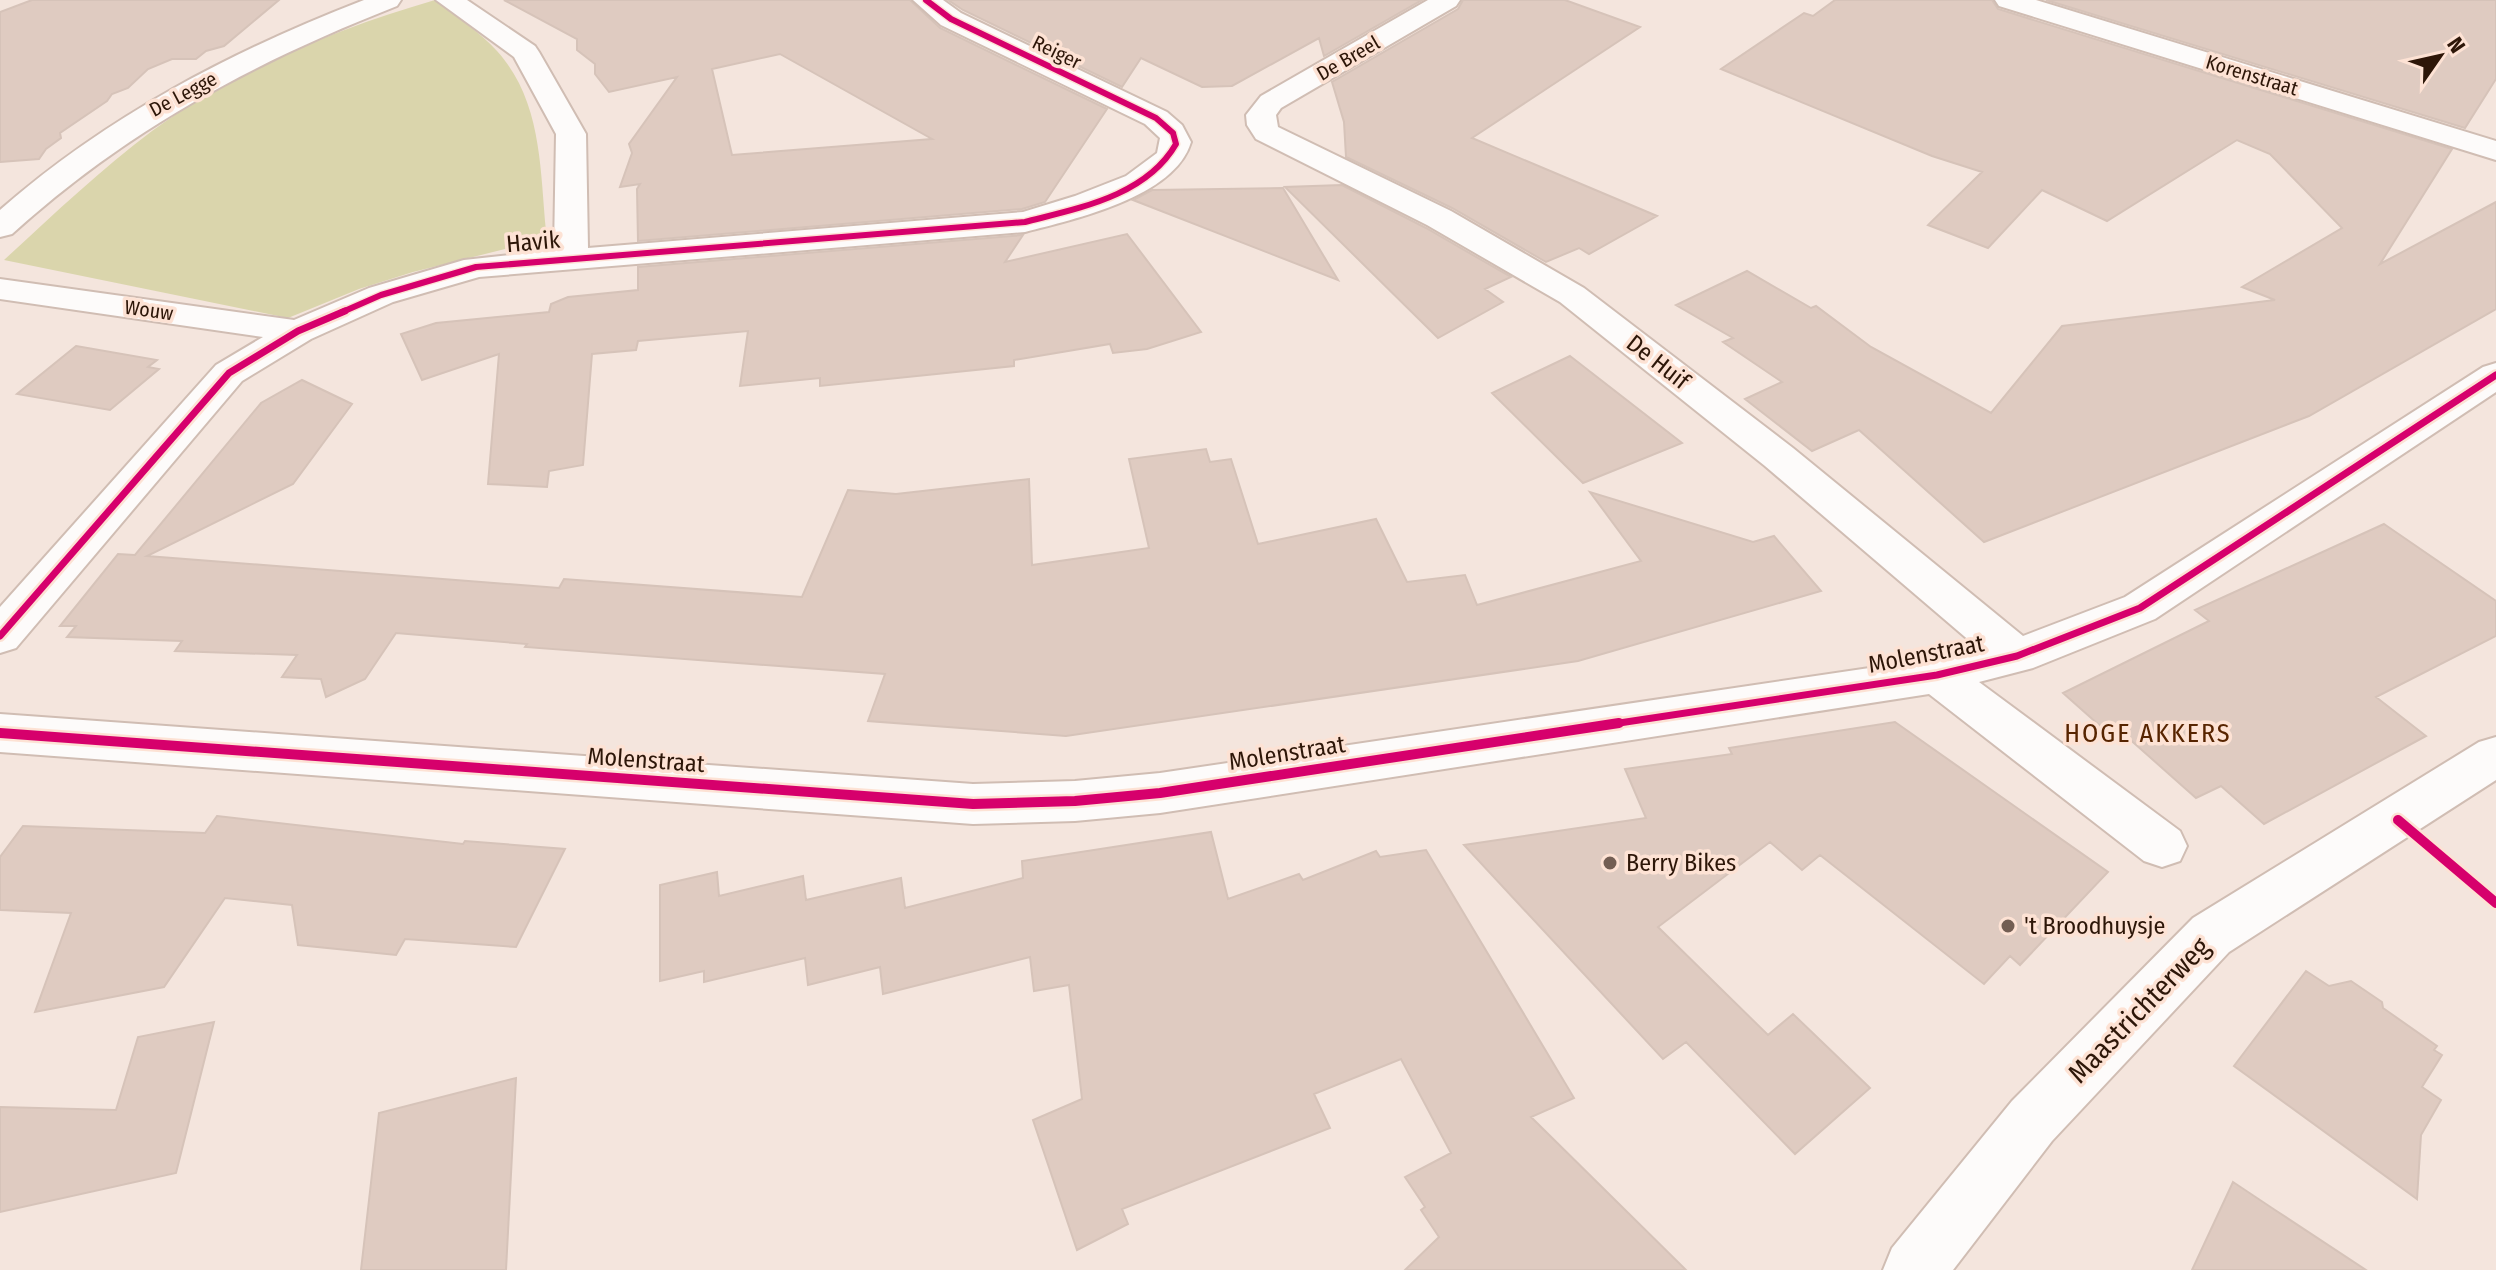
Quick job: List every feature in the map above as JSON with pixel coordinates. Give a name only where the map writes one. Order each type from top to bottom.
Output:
[{"type":"street","name":"De Legge","points":[[0,227],[35,193],[139,118],[227,71],[343,17],[388,0]]},
{"type":"street","points":[[449,0],[525,52],[571,134],[571,258]]},
{"type":"street","name":"Reiger","points":[[926,0],[951,19],[1156,118],[1173,133]]},
{"type":"street","name":"De Breel","points":[[1262,125],[1261,115],[1271,102],[1447,0]]},
{"type":"street","name":"Korenstraat","points":[[2008,0],[2496,151]]},
{"type":"street","name":"De Huif","points":[[1262,125],[1267,133],[1291,147],[1439,218],[1572,295],[1779,457],[2017,656]]},
{"type":"street","name":"Havik","points":[[0,636],[229,373],[298,331],[381,295],[476,267],[1025,222],[1087,205],[1126,188],[1164,164],[1176,144],[1173,133]]},
{"type":"street","name":"Wouw","points":[[0,289],[298,331]]},
{"type":"street","name":"Molenstraat","points":[[0,733],[973,804],[1061,802],[1175,791],[1937,675],[2017,656],[2140,608],[2496,375]]},
{"type":"street","name":"Molenstraat","points":[[1937,675],[2162,846]]},
{"type":"street","name":"Maastrichterweg","points":[[1914,1270],[2032,1121],[2211,935],[2496,756]]},
{"type":"shaded area","points":[[435,0],[497,51],[523,91],[531,113],[540,160],[546,231],[537,241],[413,272],[359,289],[288,318],[4,260],[133,146],[218,88],[324,38]]},
{"type":"building","points":[[32,0],[279,0],[224,46],[206,51],[196,59],[172,59],[148,69],[128,88],[112,94],[107,101],[60,133],[61,138],[46,149],[39,159],[0,162],[0,12]]},
{"type":"building","points":[[504,0],[910,0],[940,28],[1107,109],[1045,202],[1022,209],[638,241],[637,189],[640,184],[620,187],[632,153],[629,144],[677,77],[609,92],[595,74],[595,64],[577,50],[577,39]],"holes":[[[780,54],[932,139],[732,155],[712,69]]]},
{"type":"building","points":[[948,0],[1422,0],[1324,56],[1319,38],[1232,86],[1202,87],[1141,58],[1122,87]]},
{"type":"building","points":[[1463,0],[1565,0],[1640,27],[1472,138],[1657,216],[1589,254],[1579,248],[1546,262],[1452,208],[1346,157],[1344,122],[1332,82],[1458,9]]},
{"type":"building","points":[[1835,0],[1992,0],[1998,9],[2452,149],[2380,264],[2496,202],[2496,309],[2309,416],[1984,542],[1859,430],[1812,451],[1745,399],[1782,382],[1723,342],[1733,338],[1676,305],[1747,271],[1811,308],[1816,306],[1871,347],[1991,413],[2062,326],[2275,300],[2242,287],[2342,228],[2270,154],[2237,140],[2107,221],[2042,190],[1988,248],[1928,225],[1982,172],[1932,156],[1721,69],[1804,13],[1813,16]]},
{"type":"building","points":[[2046,0],[2496,0],[2496,79],[2465,128]]},
{"type":"building","points":[[1342,185],[1511,277],[1485,289],[1503,302],[1438,338],[1285,187]]},
{"type":"building","points":[[1283,188],[1338,280],[1133,200],[1152,190]]},
{"type":"building","points":[[1127,234],[1201,332],[1147,349],[1113,353],[1110,344],[1014,360],[1014,366],[820,386],[820,378],[740,386],[748,331],[638,341],[636,350],[592,354],[583,465],[549,471],[547,487],[488,484],[499,354],[422,380],[401,334],[436,323],[549,312],[551,304],[568,297],[638,290],[638,267],[1023,235],[1005,262]]},
{"type":"building","points":[[76,346],[157,360],[148,367],[159,369],[110,410],[17,394]]},
{"type":"building","points":[[1570,356],[1682,443],[1583,483],[1492,393]]},
{"type":"building","points":[[302,380],[352,404],[293,484],[147,556],[559,588],[564,579],[802,597],[848,490],[896,494],[1029,479],[1032,565],[1149,548],[1129,459],[1206,449],[1210,462],[1231,459],[1258,544],[1376,519],[1407,582],[1465,575],[1477,605],[1641,561],[1590,492],[1753,542],[1774,536],[1821,591],[1578,661],[1066,736],[868,721],[885,674],[525,647],[527,644],[396,633],[365,679],[326,697],[321,679],[282,677],[297,655],[175,651],[182,641],[67,637],[76,626],[60,626],[118,554],[135,555],[261,403]]},
{"type":"building","points":[[2384,524],[2496,601],[2496,636],[2376,697],[2426,736],[2264,824],[2221,786],[2196,798],[2126,736],[2117,741],[2063,693],[2209,621],[2195,610]]},
{"type":"building","points":[[1895,722],[2108,872],[2020,965],[2010,956],[1984,984],[1820,855],[1802,870],[1770,842],[1658,927],[1768,1035],[1793,1014],[1870,1088],[1795,1154],[1686,1042],[1663,1059],[1464,845],[1646,818],[1625,769],[1732,754],[1729,748]]},
{"type":"building","points":[[217,816],[463,844],[465,841],[565,849],[516,947],[405,939],[396,955],[298,945],[292,905],[225,898],[164,987],[35,1012],[71,913],[0,910],[0,857],[23,826],[205,833]]},
{"type":"building","points":[[1211,832],[1228,899],[1299,874],[1303,880],[1376,851],[1380,857],[1426,850],[1574,1098],[1531,1117],[1686,1270],[1405,1270],[1439,1237],[1421,1210],[1425,1207],[1405,1177],[1451,1153],[1401,1059],[1314,1094],[1330,1128],[1122,1209],[1128,1224],[1077,1250],[1033,1120],[1082,1099],[1069,985],[1034,991],[1030,957],[883,994],[880,967],[808,985],[805,958],[704,982],[704,971],[660,981],[660,885],[717,872],[719,896],[803,876],[806,900],[901,878],[905,908],[1023,878],[1022,861]]},
{"type":"building","points":[[2306,971],[2329,986],[2351,981],[2437,1046],[2434,1050],[2442,1055],[2422,1087],[2441,1100],[2421,1135],[2417,1199],[2234,1066]]},
{"type":"building","points":[[214,1022],[176,1173],[0,1212],[0,1107],[116,1110],[138,1037]]},
{"type":"building","points":[[516,1078],[506,1270],[361,1270],[379,1113]]},
{"type":"building","points":[[2233,1182],[2275,1210],[2366,1270],[2192,1270]]},
{"type":"cycle path","points":[[926,0],[951,19],[1156,118],[1173,133]]},
{"type":"cycle path","points":[[0,636],[229,373],[298,331],[381,295],[476,267],[1025,222],[1087,204],[1133,186],[1167,160],[1176,144],[1173,133]]},
{"type":"cycle path","points":[[0,733],[973,804],[1075,801],[1160,793],[1937,675],[2017,656],[2140,608],[2496,375]]},
{"type":"cycle path","points":[[2398,820],[2496,903]]},
{"type":"place","name":"Berry Bikes","points":[[1610,863]]},
{"type":"place","name":"'t Broodhuysje","points":[[2008,926]]},
{"type":"district","name":"HOGE AKKERS","points":[[2148,733]]}]
